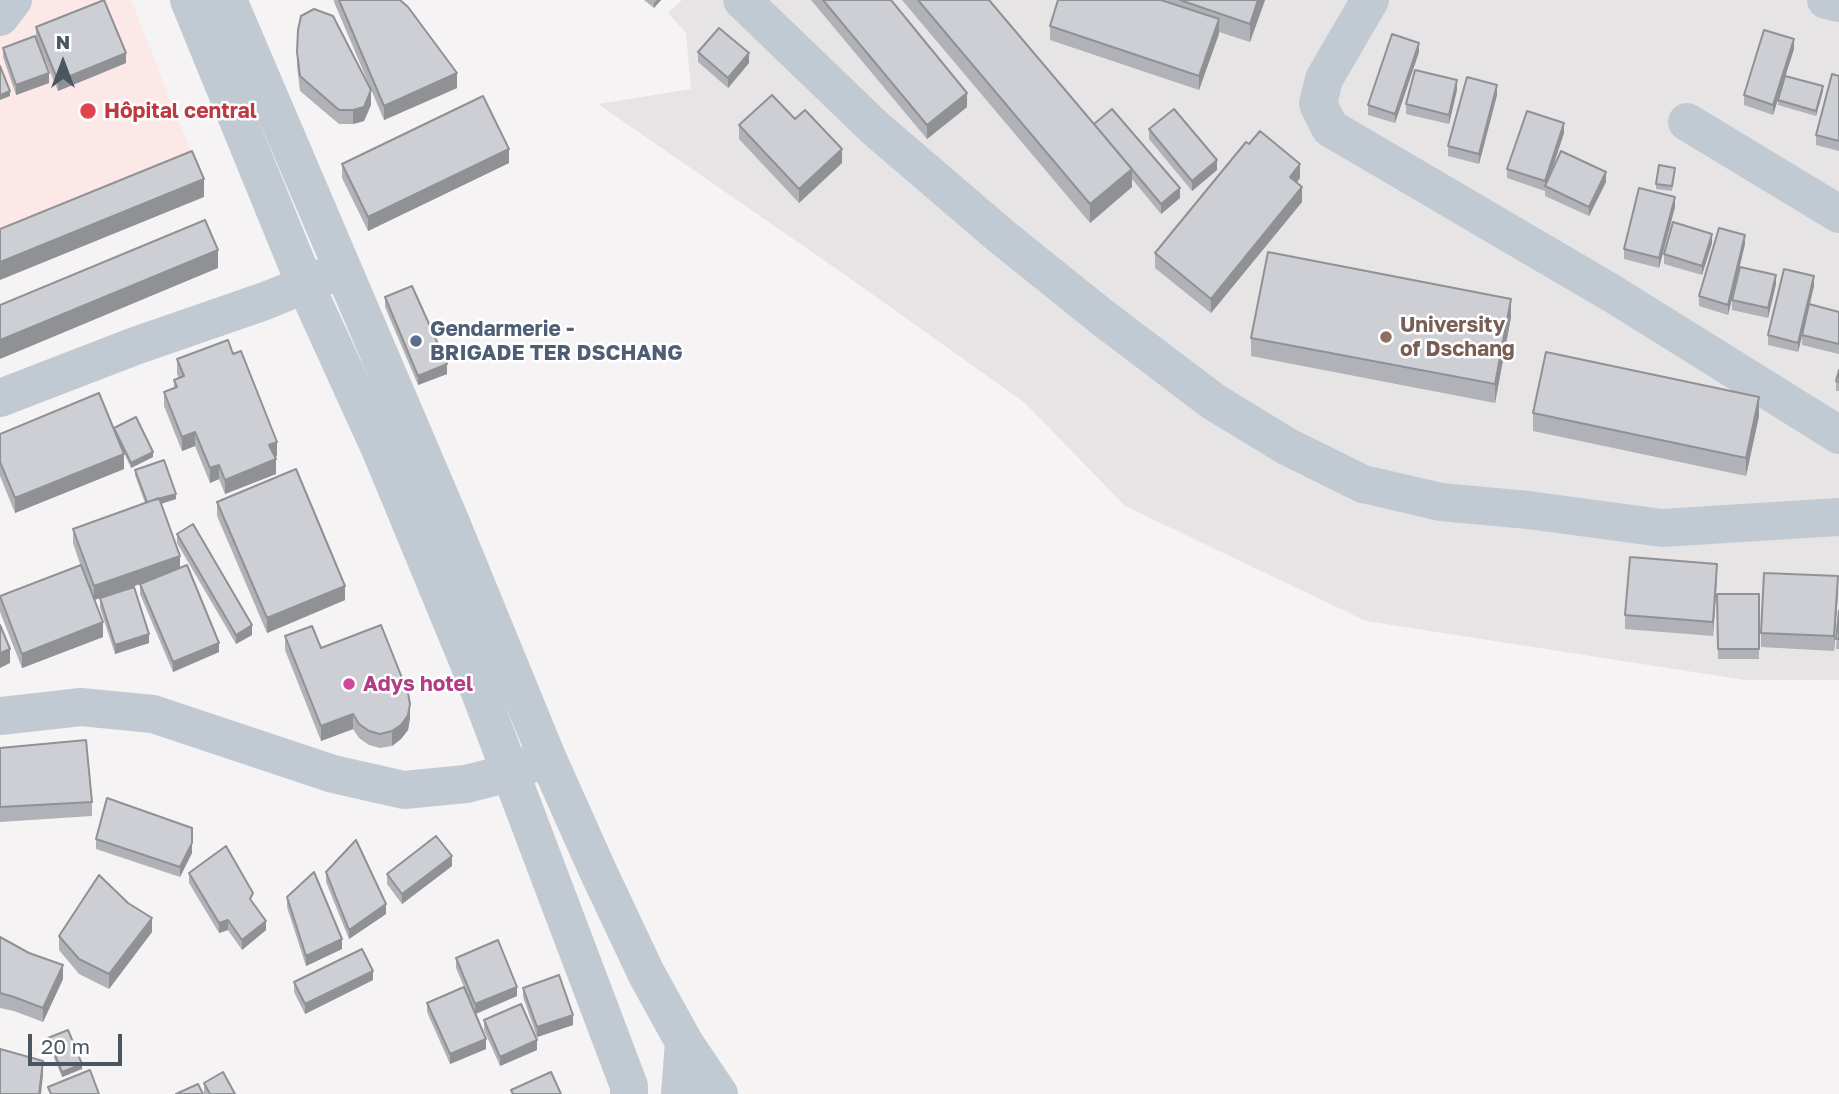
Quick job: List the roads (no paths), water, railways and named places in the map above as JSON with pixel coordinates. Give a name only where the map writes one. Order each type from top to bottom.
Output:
[{"type":"street","points":[[0,17],[13,0]]},
{"type":"street","points":[[189,0],[305,284],[381,451],[470,666],[636,1091]]},
{"type":"street","points":[[228,0],[454,530],[547,757],[641,961],[684,1042],[719,1094]]},
{"type":"street","points":[[742,0],[875,128],[1001,236],[1103,318],[1214,402],[1288,447],[1363,484],[1441,502],[1528,510],[1662,528],[1839,517]]},
{"type":"street","points":[[1370,0],[1324,79],[1318,104],[1330,128],[1613,294],[1839,435]]},
{"type":"street","points":[[1826,0],[1839,3]]},
{"type":"street","points":[[1687,122],[1839,214]]},
{"type":"street","points":[[0,398],[135,346],[265,301],[343,269]]},
{"type":"street","points":[[0,716],[81,707],[153,713],[333,774],[404,790],[467,784],[510,773],[547,757]]},
{"type":"street","points":[[680,1094],[684,1042]]},
{"type":"place","name":"Hôpital central","points":[[88,111]]},
{"type":"place","name":"University of Dschang","points":[[1386,337]]},
{"type":"place","name":"Gendarmerie - BRIGADE TER DSCHANG","points":[[416,341]]},
{"type":"place","name":"Adys hotel","points":[[349,684]]}]
